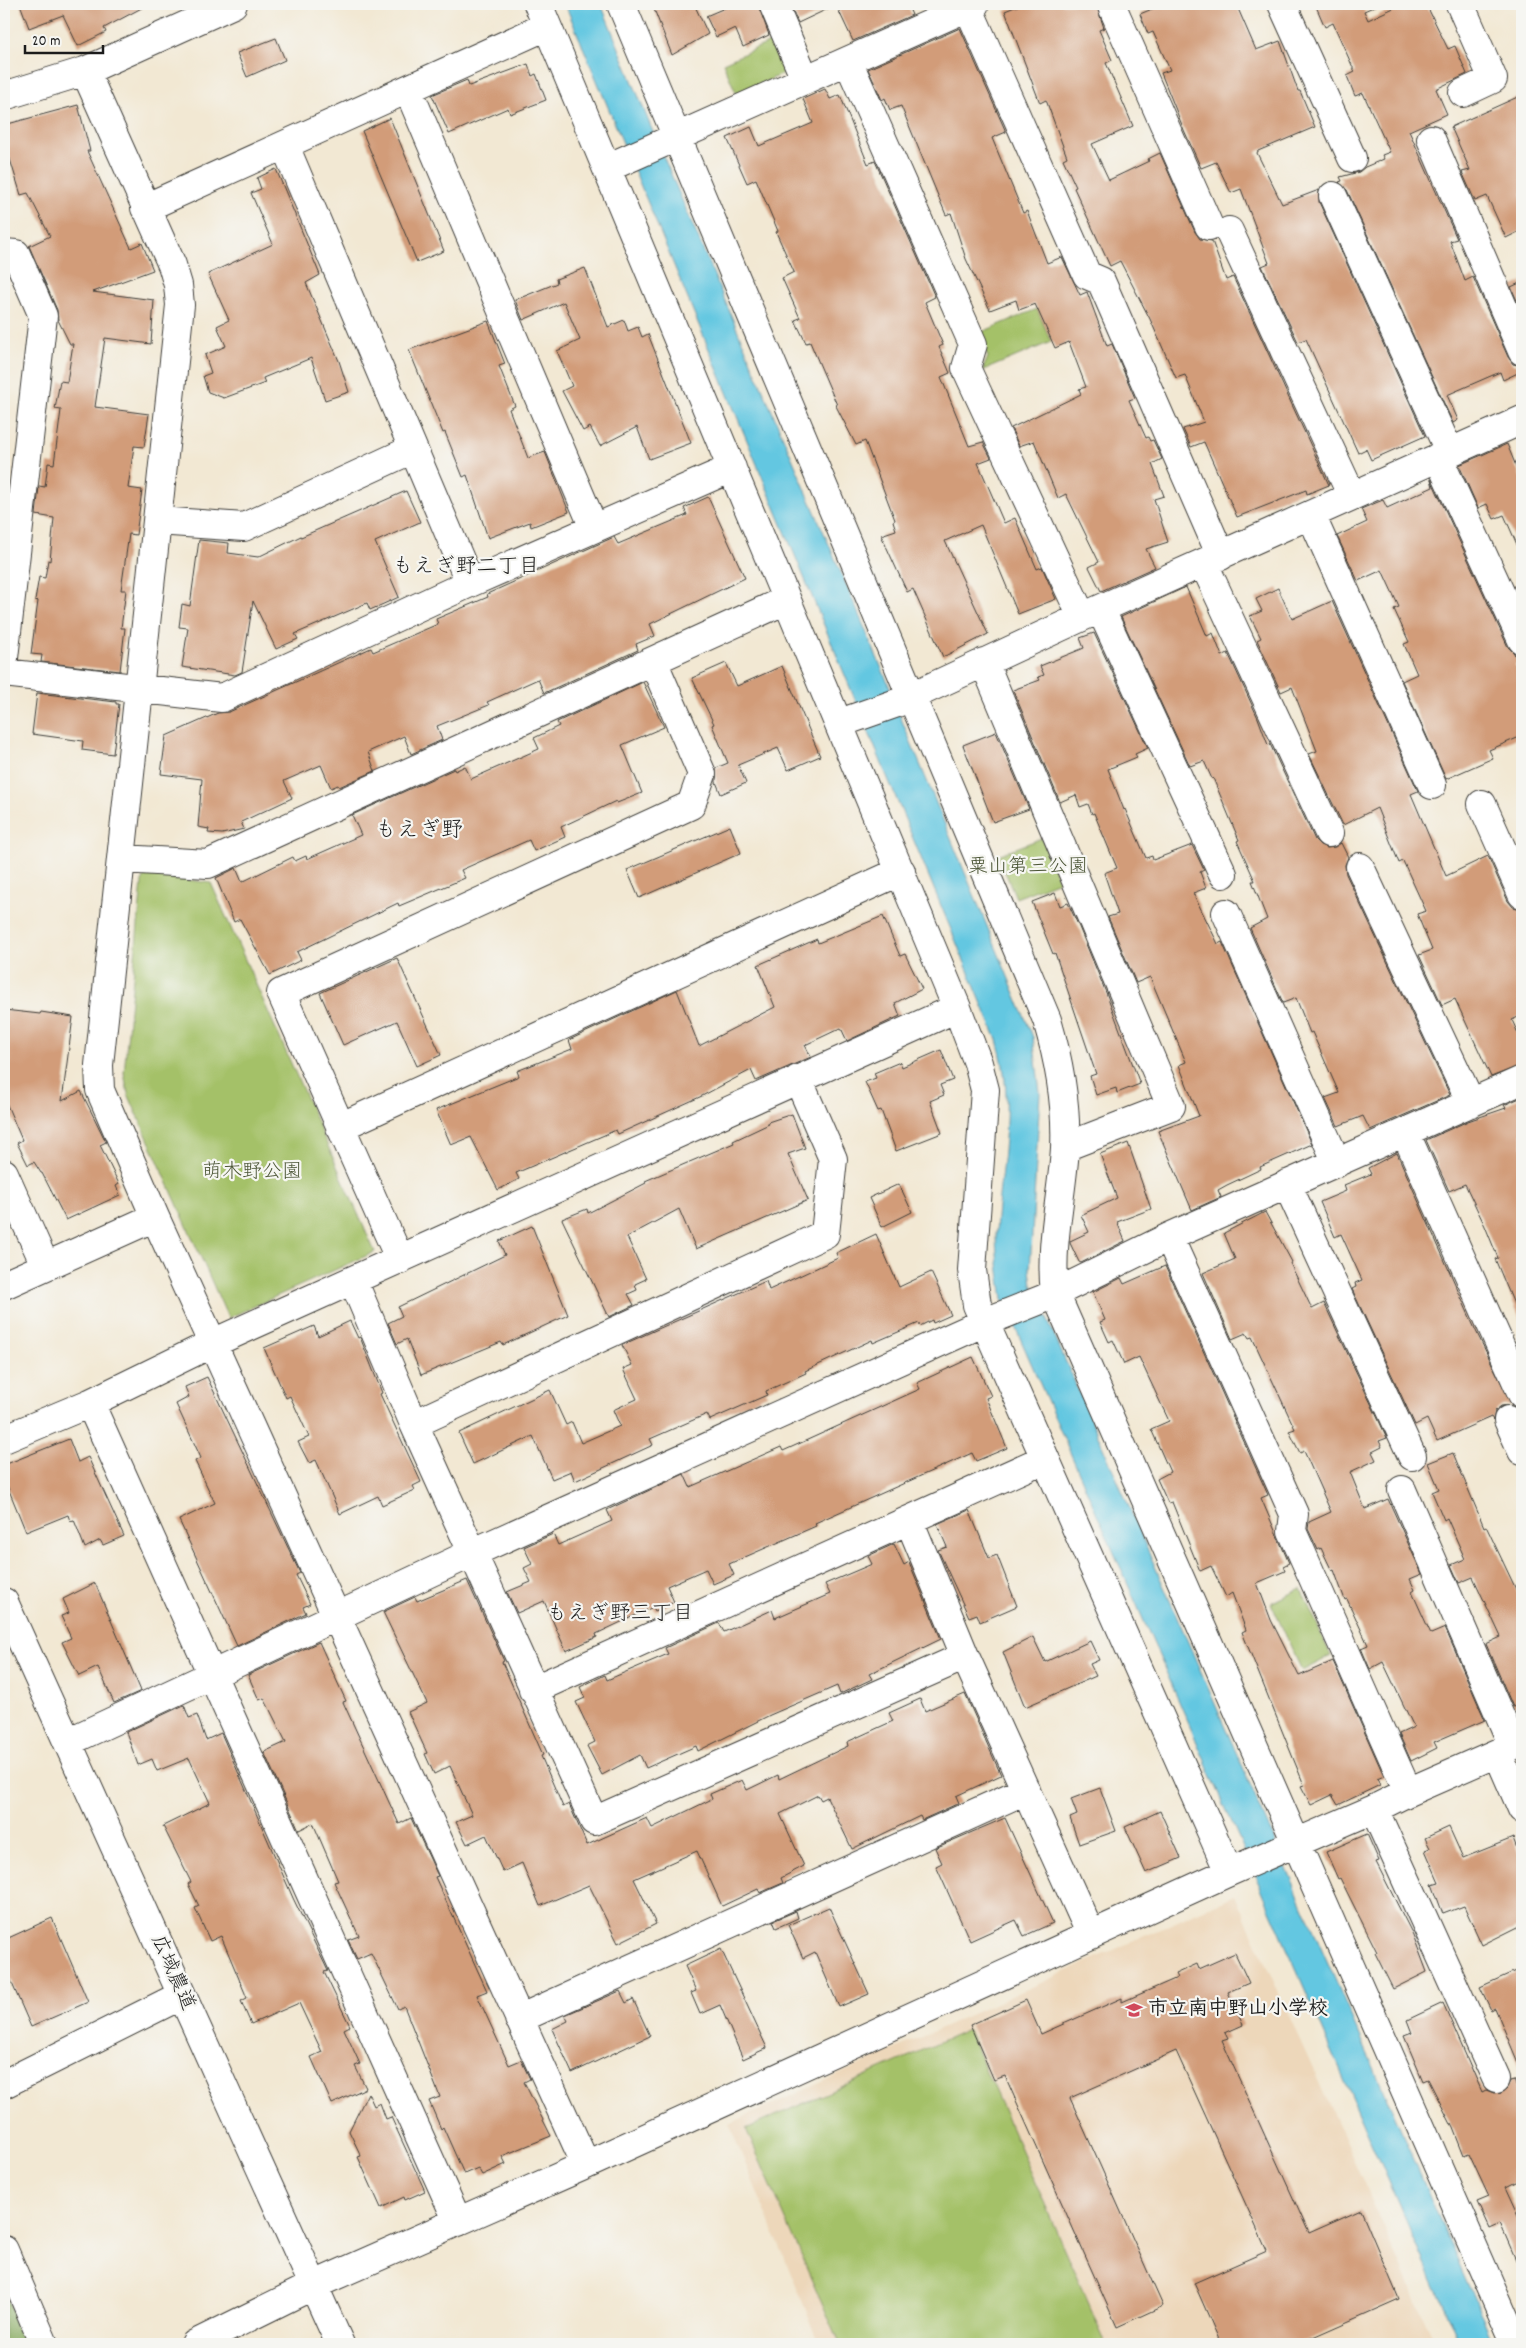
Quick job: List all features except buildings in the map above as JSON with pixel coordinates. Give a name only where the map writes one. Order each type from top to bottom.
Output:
[{"type":"street","points":[[4,96],[85,71],[233,4]]},
{"type":"street","points":[[621,4],[669,140],[904,699],[1047,1020],[1056,1051],[1064,1107],[1065,1148],[1049,1296],[1289,1847],[1516,2344]]},
{"type":"street","points":[[773,4],[805,79]]},
{"type":"street","points":[[1111,4],[1219,228],[1352,496]]},
{"type":"street","points":[[1282,4],[1352,158]]},
{"type":"street","points":[[1460,4],[1493,79],[1464,93]]},
{"type":"street","points":[[616,164],[848,61],[928,13],[971,5],[1087,275],[1101,281],[1213,560],[1330,833]]},
{"type":"street","points":[[146,208],[285,146],[408,88],[543,15],[616,164],[732,468],[786,600],[848,720],[901,871],[978,1063],[985,1090],[972,1270],[977,1305],[995,1318],[1044,1459],[1237,1869]]},
{"type":"street","points":[[848,61],[973,344],[966,368],[1223,874]]},
{"type":"street","points":[[85,71],[172,265],[178,285],[180,305],[99,1065],[100,1090],[155,1216],[586,2165]]},
{"type":"street","points":[[408,88],[594,528]]},
{"type":"street","points":[[1432,139],[1522,351]]},
{"type":"street","points":[[285,146],[470,584]]},
{"type":"street","points":[[1334,196],[1522,640]]},
{"type":"street","points":[[4,253],[16,254],[43,316],[4,658]]},
{"type":"street","points":[[848,720],[904,699],[1522,420]]},
{"type":"street","points":[[157,521],[244,527],[413,449]]},
{"type":"street","points":[[4,673],[222,698],[594,528],[732,468]]},
{"type":"street","points":[[1311,515],[1432,785]]},
{"type":"street","points":[[122,859],[208,864],[786,600]]},
{"type":"street","points":[[400,1260],[281,993],[691,805],[702,774],[653,661]]},
{"type":"street","points":[[984,662],[1171,1106],[1065,1148]]},
{"type":"street","points":[[1482,804],[1522,894]]},
{"type":"street","points":[[1360,867],[1471,1103]]},
{"type":"street","points":[[340,1126],[901,871]]},
{"type":"street","points":[[1226,913],[1337,1163]]},
{"type":"street","points":[[4,1439],[90,1403],[213,1343],[957,1008]]},
{"type":"street","points":[[414,1424],[824,1234],[832,1159],[798,1079]]},
{"type":"street","points":[[68,1742],[472,1553],[995,1318],[1049,1296],[1169,1237],[1522,1080]]},
{"type":"street","points":[[1405,1132],[1522,1394]]},
{"type":"street","points":[[4,1173],[45,1265]]},
{"type":"street","points":[[1287,1184],[1412,1456]]},
{"type":"street","points":[[4,1285],[155,1216]]},
{"type":"street","points":[[1169,1237],[1294,1514],[1292,1531],[1408,1792]]},
{"type":"street","points":[[353,1280],[414,1424],[594,1821],[966,1656]]},
{"type":"street","points":[[90,1403],[210,1674],[458,2222]]},
{"type":"street","points":[[1508,1420],[1522,1451]]},
{"type":"street","points":[[533,1690],[1044,1459]]},
{"type":"street","points":[[1402,1490],[1511,1748],[1522,1809]]},
{"type":"street","points":[[909,1520],[966,1656],[1091,1935]]},
{"type":"street","name":"広域農道","points":[[4,1602],[340,2344]]},
{"type":"street","points":[[195,2344],[314,2286],[586,2165],[1408,1792],[1511,1748]]},
{"type":"street","points":[[519,2020],[1026,1790]]},
{"type":"street","points":[[1374,1809],[1496,2078]]},
{"type":"street","points":[[4,2084],[182,1995]]},
{"type":"street","points":[[4,2250],[44,2344]]},
{"type":"shaded area","name":"市立南中野山小学校","points":[[1235,1895],[1436,2344],[820,2344],[729,2124]]},
{"type":"green space","points":[[775,40],[785,63],[782,74],[737,95],[723,63]]},
{"type":"green space","points":[[1037,309],[1051,342],[982,371],[988,357],[977,334]]},
{"type":"green space","name":"粟山第三公園","points":[[1042,838],[1059,881],[1016,898],[998,855]]},
{"type":"green space","name":"萌木野公園","points":[[146,874],[211,883],[375,1252],[228,1318],[128,1094],[124,1073],[142,882]]},
{"type":"green space","points":[[1301,1589],[1331,1656],[1302,1671],[1271,1603]]},
{"type":"green space","points":[[968,2030],[1106,2344],[840,2344],[746,2129]]},
{"type":"green space","points":[[4,2291],[27,2344],[4,2344]]},
{"type":"water","points":[[565,4],[601,4],[653,132],[891,690],[891,694],[1033,1037],[1040,1093],[1030,1270],[1032,1284],[1494,2344],[1460,2344],[1003,1299],[997,1258],[996,1234],[1005,1137],[1006,1089],[997,1040]]},
{"type":"place","name":"市立南中野山小学校","points":[[1134,2010]]},
{"type":"district","name":"もえぎ野二丁目","points":[[466,568]]},
{"type":"district","name":"もえぎ野","points":[[419,831]]},
{"type":"district","name":"もえぎ野三丁目","points":[[620,1615]]}]
